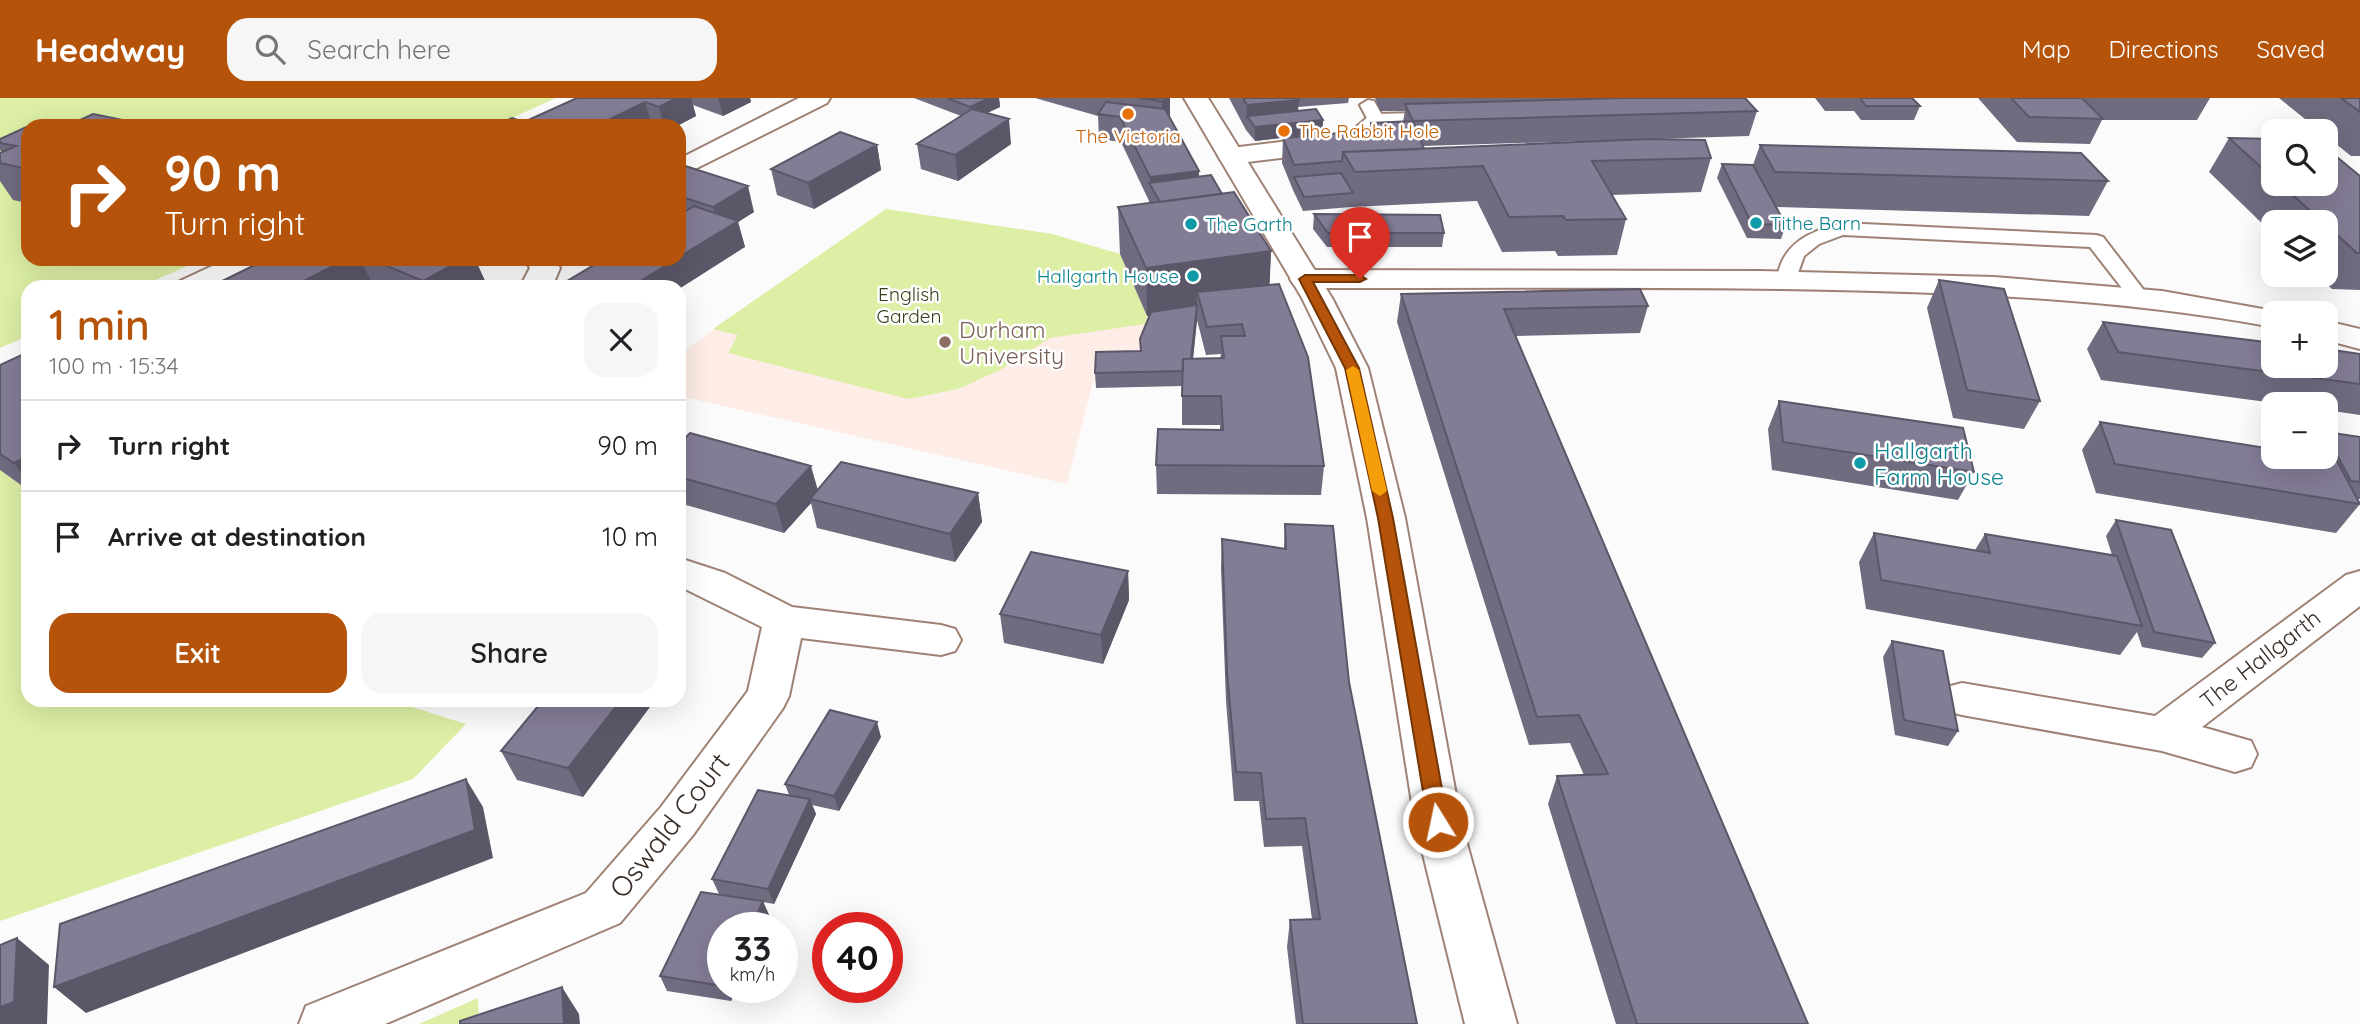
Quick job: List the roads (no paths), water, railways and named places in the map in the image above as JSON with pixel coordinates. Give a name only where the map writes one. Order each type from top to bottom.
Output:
[{"type":"street","points":[[686,165],[818,98]]},
{"type":"street","points":[[1196,98],[1305,279],[1352,368],[1386,518],[1438,822],[1491,1024]]},
{"type":"street","points":[[1231,156],[1355,141],[1373,114],[1485,119]]},
{"type":"street","points":[[206,280],[236,266]]},
{"type":"street","points":[[1305,279],[1787,280],[2027,287],[2139,297],[2261,316]]},
{"type":"street","points":[[2338,333],[2360,339]]},
{"type":"street","points":[[686,574],[711,583],[784,621],[941,640]]},
{"type":"street","name":"The Hallgarth","points":[[2162,734],[2360,585]]},
{"type":"street","name":"Oswald Court","points":[[325,1024],[603,908],[677,821],[768,696],[784,621]]},
{"type":"street","name":"The Hallgarth","points":[[1962,699],[2162,734],[2235,754]]},
{"type":"lane","points":[[1787,280],[1787,268],[1797,250],[1813,237],[1842,229],[2083,240],[2096,241],[2139,297]]},
{"type":"place","name":"The Victoria","points":[[1128,114]]},
{"type":"place","name":"The Rabbit Hole","points":[[1284,131]]},
{"type":"place","name":"Tithe Barn","points":[[1756,223]]},
{"type":"place","name":"The Garth","points":[[1191,224]]},
{"type":"place","name":"Hallgarth House","points":[[1193,276]]},
{"type":"place","name":"Durham University","points":[[945,342]]},
{"type":"place","name":"Hallgarth Farm House","points":[[1860,463]]},
{"type":"park label","name":"English Garden","points":[[909,305]]}]
